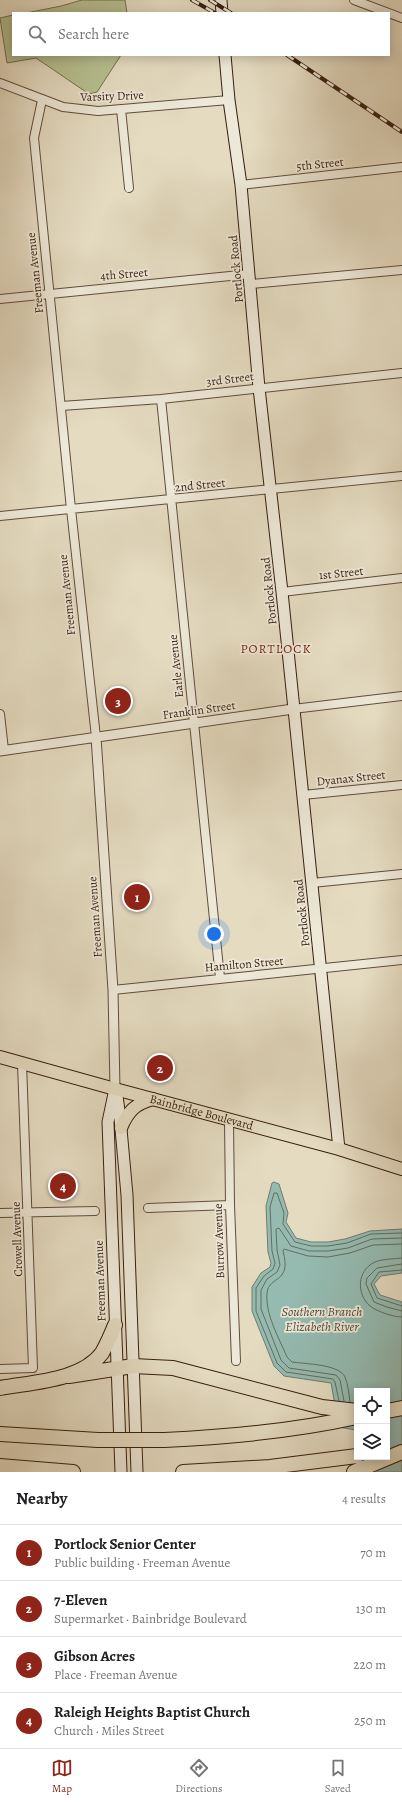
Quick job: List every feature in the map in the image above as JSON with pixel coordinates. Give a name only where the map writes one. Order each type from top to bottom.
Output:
[{"type":"highway","points":[[69,1376],[91,1364],[101,1354],[115,1325]]},
{"type":"highway","points":[[0,1388],[133,1366],[173,1368],[322,1407],[354,1412]]},
{"type":"highway","points":[[390,1410],[402,1408]]},
{"type":"highway","points":[[0,1434],[98,1440],[164,1440],[228,1436],[326,1423],[354,1418]]},
{"type":"highway","points":[[390,1450],[402,1448]]},
{"type":"highway","points":[[183,1472],[270,1467],[359,1465],[402,1452]]},
{"type":"highway","points":[[0,1466],[73,1472]]},
{"type":"main road","points":[[221,0],[222,12]]},
{"type":"main road","name":"Portlock Road","points":[[226,56],[229,100],[241,185],[259,388],[282,592],[339,1149]]},
{"type":"main road","name":"Bainbridge Boulevard","points":[[0,1057],[153,1100],[339,1149],[402,1169]]},
{"type":"main road","name":"Freeman Avenue","points":[[116,1089],[127,1194],[137,1472]]},
{"type":"main road","name":"Freeman Avenue","points":[[116,1089],[108,1122],[121,1472]]},
{"type":"main road","points":[[121,1128],[126,1116],[133,1108],[143,1102],[153,1100]]},
{"type":"street","points":[[354,0],[386,12]]},
{"type":"street","points":[[390,14],[402,18]]},
{"type":"street","name":"Varsity Drive","points":[[0,83],[42,100],[77,109],[121,109],[229,100]]},
{"type":"street","name":"Freeman Avenue","points":[[42,100],[34,138],[71,509],[96,737],[113,990],[116,1089]]},
{"type":"street","points":[[121,109],[129,188]]},
{"type":"street","name":"5th Street","points":[[241,185],[402,167]]},
{"type":"street","name":"4th Street","points":[[0,298],[250,279],[402,270]]},
{"type":"street","name":"3rd Street","points":[[61,406],[160,399],[402,374]]},
{"type":"street","name":"Earle Avenue","points":[[160,399],[220,978]]},
{"type":"street","name":"2nd Street","points":[[0,516],[402,476]]},
{"type":"street","name":"1st Street","points":[[282,592],[402,578]]},
{"type":"street","name":"Franklin Street","points":[[2,751],[194,722],[402,696]]},
{"type":"street","points":[[0,714],[2,751]]},
{"type":"street","name":"Dyanax Street","points":[[303,795],[402,785]]},
{"type":"street","points":[[312,883],[402,874]]},
{"type":"street","name":"Hamilton Street","points":[[113,990],[220,978],[321,970],[402,960]]},
{"type":"street","name":"Crowell Avenue","points":[[0,1369],[33,1368],[22,1063]]},
{"type":"street","name":"Burrow Avenue","points":[[229,1120],[230,1205],[236,1361]]},
{"type":"street","points":[[148,1208],[230,1205]]},
{"type":"street","points":[[0,1213],[95,1211]]},
{"type":"green space","points":[[82,0],[125,0],[127,12],[31,12]]},
{"type":"green space","points":[[12,15],[12,56],[120,56],[97,92],[89,94],[36,58],[7,63],[0,18]]},
{"type":"water","name":"Southern Branch Elizabeth River","points":[[274,1182],[279,1184],[288,1213],[286,1222],[296,1238],[311,1242],[328,1242],[345,1239],[370,1231],[402,1229],[402,1273],[381,1276],[374,1284],[380,1295],[402,1302],[402,1472],[377,1472],[377,1460],[390,1460],[390,1388],[354,1388],[354,1430],[339,1427],[331,1383],[284,1376],[274,1366],[252,1311],[252,1287],[261,1273],[270,1267],[271,1263],[268,1252],[266,1206],[272,1183]]},
{"type":"railway","points":[[192,0],[213,12]]},
{"type":"railway","points":[[210,0],[229,12]]},
{"type":"railway","points":[[288,56],[402,132]]},
{"type":"place","name":"Gibson Acres","points":[[118,701]]},
{"type":"place","name":"Portlock Senior Center","points":[[137,897]]},
{"type":"place","name":"7-Eleven","points":[[160,1068]]},
{"type":"place","name":"Raleigh Heights Baptist Church","points":[[63,1186]]},
{"type":"district","name":"PORTLOCK","points":[[276,648]]}]
